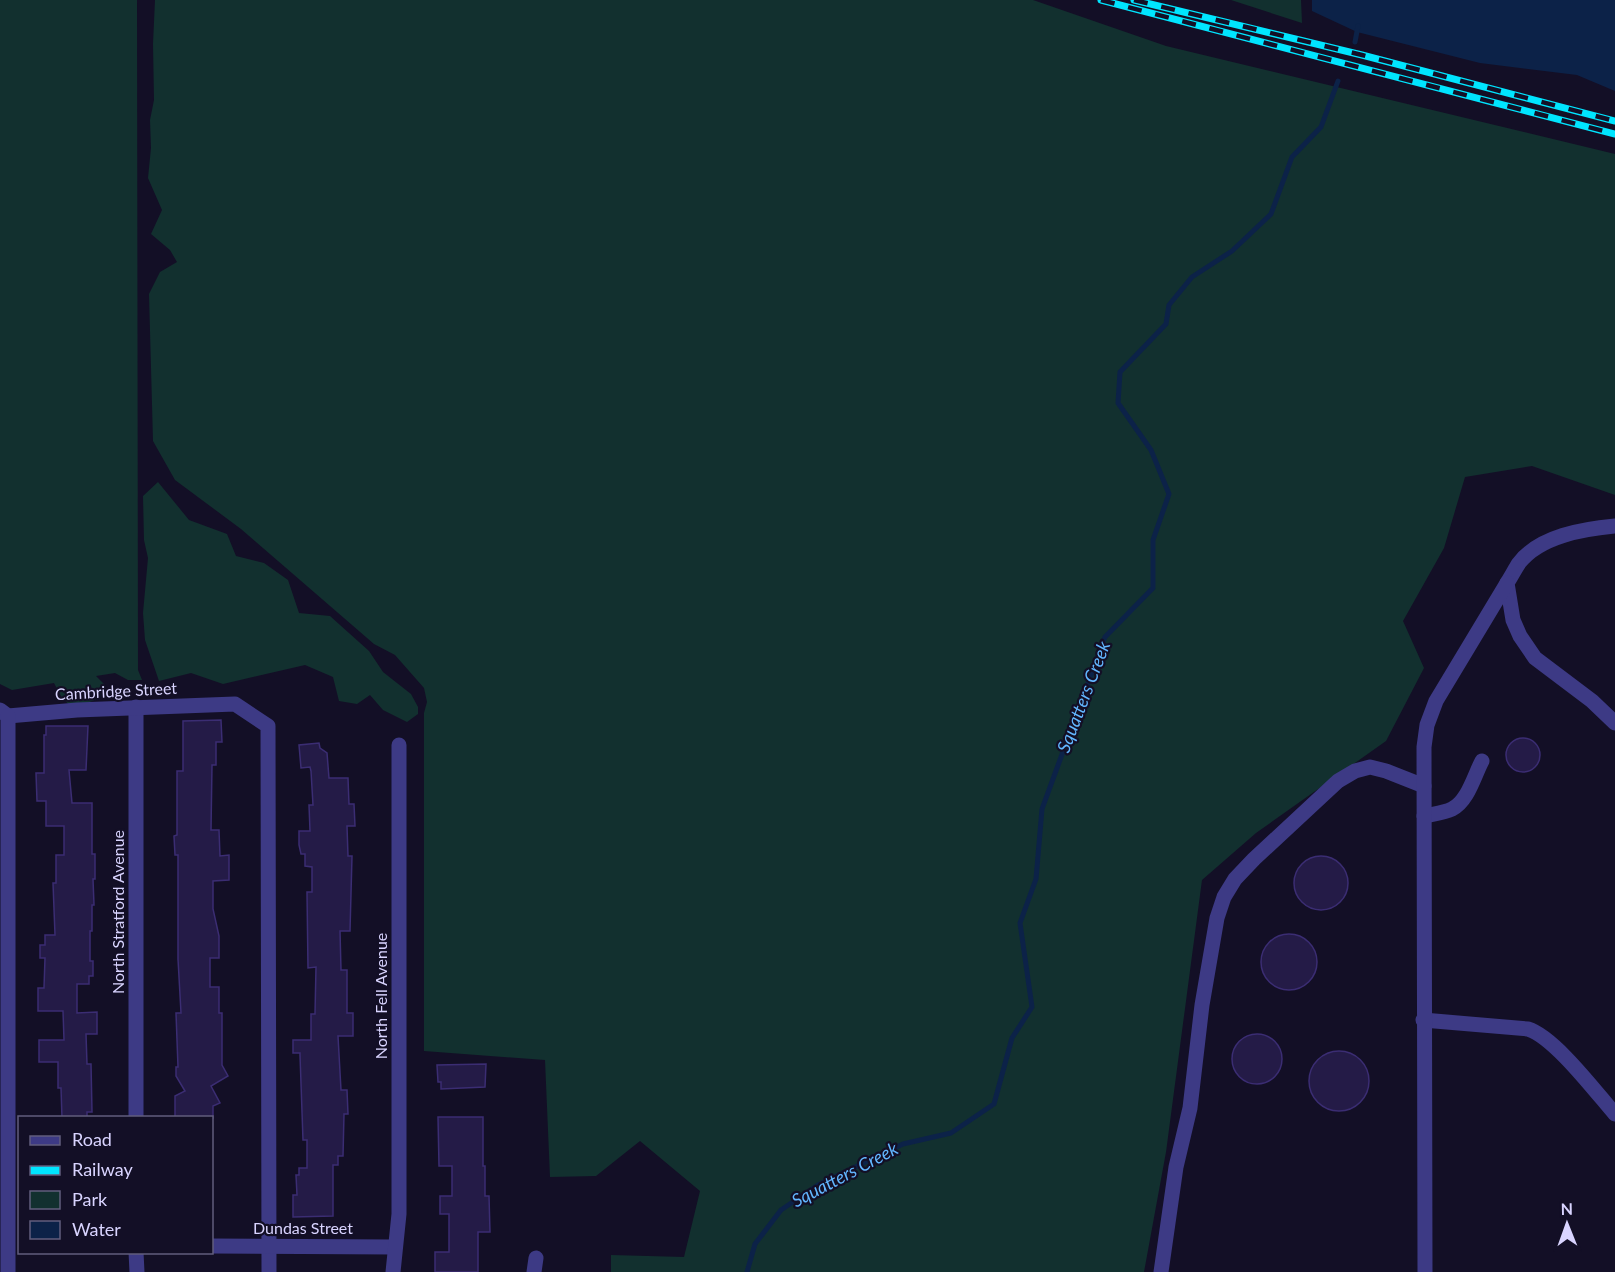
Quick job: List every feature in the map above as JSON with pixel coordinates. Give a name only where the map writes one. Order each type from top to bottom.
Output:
[{"type":"street","points":[[1425,1272],[1423,1020],[1424,747],[1427,725],[1436,701],[1520,562],[1540,544],[1565,536],[1615,526]]},
{"type":"street","points":[[1507,584],[1513,620],[1520,636],[1535,658],[1592,701],[1615,723]]},
{"type":"street","name":"Cambridge Street","points":[[4,713],[235,704],[268,726],[269,1246]]},
{"type":"street","name":"North Stratford Avenue","points":[[136,707],[136,1116]]},
{"type":"street","points":[[4,713],[8,1272]]},
{"type":"street","name":"North Fell Avenue","points":[[393,1272],[399,1202],[399,745]]},
{"type":"street","points":[[1424,816],[1450,810],[1458,805],[1482,761]]},
{"type":"street","points":[[1161,1272],[1176,1167],[1190,1108],[1202,1005],[1217,918],[1224,897],[1235,879],[1254,860],[1338,781],[1355,771],[1370,767],[1424,786]]},
{"type":"street","points":[[1423,1020],[1528,1029],[1539,1032],[1615,1114]]},
{"type":"street","name":"Dundas Street","points":[[213,1246],[395,1247]]},
{"type":"street","points":[[269,1246],[269,1272]]},
{"type":"street","points":[[136,1254],[137,1272]]},
{"type":"green space","points":[[0,0],[137,0],[138,670],[142,680],[128,680],[115,673],[96,676],[105,685],[105,696],[72,707],[62,698],[54,683],[12,690],[0,684]]},
{"type":"green space","points":[[155,0],[1033,0],[1166,46],[1615,154],[1615,495],[1532,466],[1465,477],[1444,548],[1403,621],[1424,668],[1386,741],[1256,833],[1202,880],[1166,1152],[1144,1272],[611,1272],[611,1255],[684,1257],[700,1191],[640,1141],[596,1176],[550,1177],[545,1060],[424,1051],[424,713],[427,702],[424,688],[395,655],[374,644],[241,529],[175,480],[153,441],[149,294],[160,272],[177,262],[170,250],[151,234],[162,210],[148,178],[151,148],[150,120],[154,100]]},
{"type":"green space","points":[[1231,0],[1301,0],[1302,23]]},
{"type":"green space","points":[[158,482],[189,520],[227,534],[236,556],[264,563],[288,580],[299,613],[330,616],[369,651],[383,672],[411,694],[418,707],[418,714],[407,722],[383,710],[370,695],[357,704],[339,701],[333,677],[305,665],[223,684],[191,673],[159,681],[145,640],[143,613],[148,558],[144,540],[143,496]]},
{"type":"water","points":[[1312,0],[1615,0],[1615,91],[1577,75],[1480,63],[1357,32],[1312,11]]},
{"type":"building","points":[[221,720],[222,742],[216,742],[216,765],[212,765],[211,830],[219,830],[220,856],[229,855],[229,880],[213,881],[213,909],[219,936],[219,958],[210,958],[210,987],[219,987],[219,1013],[222,1013],[222,1065],[228,1076],[211,1086],[220,1103],[213,1106],[213,1116],[175,1116],[175,1096],[185,1091],[176,1076],[176,1067],[178,1067],[176,1013],[181,1013],[178,959],[178,855],[175,855],[174,836],[177,835],[177,771],[183,771],[183,721]]},
{"type":"building","points":[[46,726],[88,726],[86,770],[69,770],[72,803],[92,803],[92,854],[95,854],[94,905],[92,905],[92,931],[90,931],[90,961],[93,961],[93,976],[89,976],[89,984],[77,984],[77,1013],[97,1012],[97,1034],[86,1034],[87,1064],[91,1064],[92,1112],[87,1112],[87,1116],[62,1116],[61,1088],[58,1088],[58,1062],[39,1062],[39,1040],[64,1040],[63,1011],[38,1011],[38,988],[44,988],[45,958],[40,958],[40,945],[45,945],[45,935],[55,935],[53,883],[56,883],[56,855],[64,855],[64,826],[46,826],[46,801],[37,801],[36,773],[44,773],[44,735],[46,735]]},
{"type":"building","points":[[1523,738],[1535,743],[1540,755],[1535,767],[1523,772],[1511,767],[1506,755],[1511,743]]},
{"type":"building","points":[[319,743],[320,748],[327,753],[329,778],[348,778],[349,804],[354,804],[355,826],[347,826],[348,856],[352,856],[350,931],[340,931],[341,970],[347,970],[347,1013],[353,1013],[353,1036],[338,1036],[341,1090],[347,1090],[348,1114],[344,1114],[343,1156],[338,1156],[338,1165],[333,1165],[333,1216],[293,1217],[293,1195],[297,1195],[296,1175],[299,1175],[299,1168],[307,1168],[307,1140],[303,1140],[300,1053],[293,1053],[293,1040],[311,1040],[311,1014],[315,1014],[316,967],[308,968],[307,892],[312,892],[312,867],[305,866],[305,854],[301,854],[299,845],[299,831],[310,831],[309,805],[313,805],[311,771],[310,767],[301,768],[299,745]]},
{"type":"building","points":[[1321,856],[1331,858],[1340,864],[1346,873],[1348,883],[1346,893],[1340,902],[1331,908],[1321,910],[1311,908],[1302,902],[1296,893],[1294,883],[1296,873],[1302,864],[1311,858]]},
{"type":"building","points":[[1289,934],[1304,939],[1312,947],[1317,962],[1312,977],[1304,985],[1289,990],[1274,985],[1266,977],[1261,962],[1266,947],[1274,939]]},
{"type":"building","points":[[1252,1034],[1262,1034],[1275,1041],[1282,1054],[1282,1064],[1275,1077],[1262,1084],[1252,1084],[1243,1080],[1236,1073],[1232,1064],[1232,1054],[1236,1045],[1243,1038]]},
{"type":"building","points":[[1333,1051],[1345,1051],[1361,1059],[1367,1069],[1369,1081],[1367,1093],[1361,1103],[1345,1111],[1333,1111],[1317,1103],[1309,1087],[1309,1075],[1317,1059]]},
{"type":"building","points":[[486,1064],[485,1087],[441,1089],[441,1082],[438,1082],[437,1065]]},
{"type":"building","points":[[438,1117],[483,1117],[483,1166],[485,1166],[485,1196],[489,1196],[490,1232],[478,1232],[478,1272],[435,1272],[435,1252],[449,1252],[449,1214],[440,1214],[440,1196],[452,1196],[452,1166],[439,1166]]},
{"type":"waterway","name":"Squatters Creek","points":[[1355,42],[1358,26]]},
{"type":"waterway","name":"Squatters Creek","points":[[747,1272],[755,1244],[781,1210],[818,1185],[903,1144],[951,1133],[994,1104],[1012,1038],[1032,1007],[1020,923],[1036,879],[1042,809],[1105,637],[1153,588],[1153,540],[1169,494],[1151,450],[1118,403],[1120,372],[1166,324],[1169,305],[1192,277],[1232,251],[1271,214],[1292,157],[1321,127],[1338,81]]},
{"type":"railway","points":[[1101,0],[1615,134]]},
{"type":"railway","points":[[1134,0],[1362,55],[1615,121]]}]
